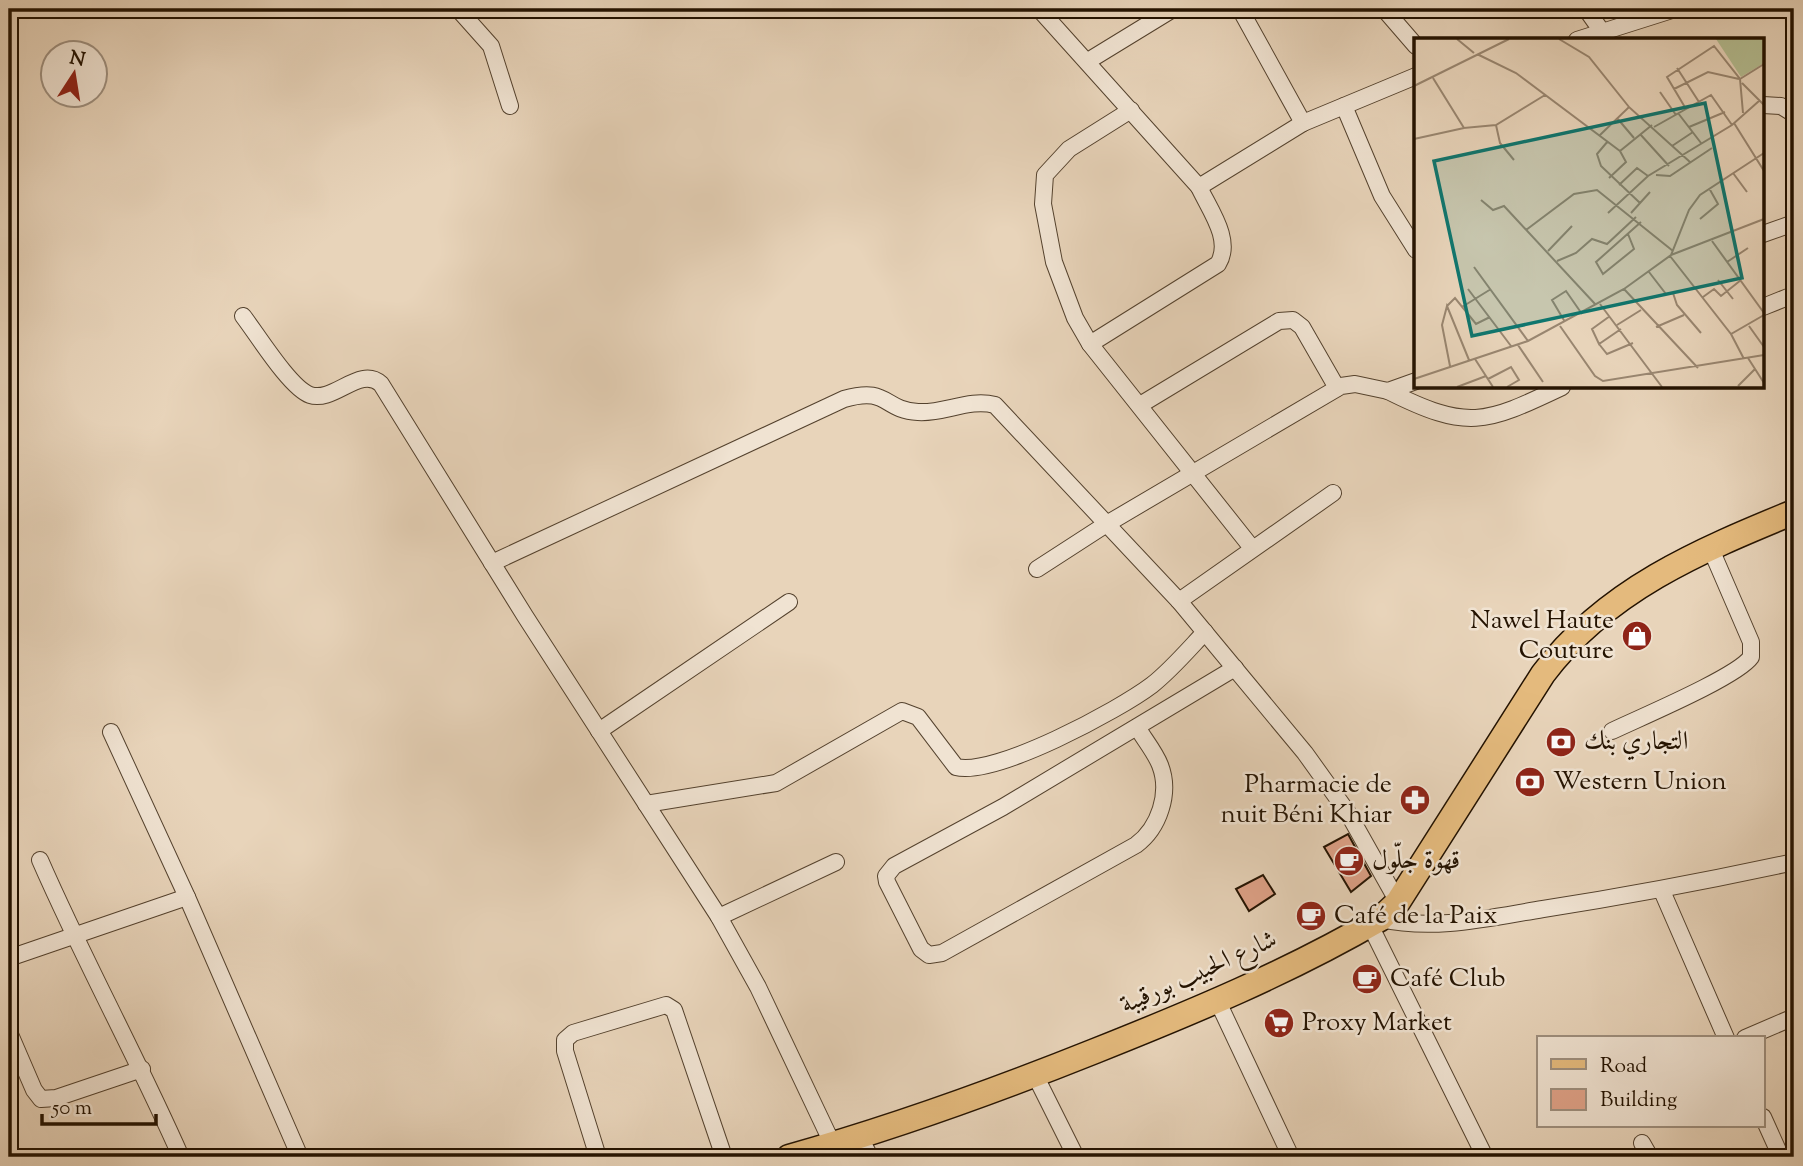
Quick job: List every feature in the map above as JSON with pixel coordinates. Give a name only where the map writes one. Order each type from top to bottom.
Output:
[{"type":"main road","name":"شارع الحبيب بورقيبة","points":[[789,1157],[833,1145],[865,1147],[1218,1002],[1375,922],[1398,902],[1543,674],[1570,640],[1629,591],[1710,547],[1794,512]]},
{"type":"street","points":[[458,9],[491,46],[510,106]]},
{"type":"street","points":[[1039,9],[1199,187],[1221,236],[1223,251],[1218,264],[1090,344]]},
{"type":"street","points":[[1088,61],[1173,9]]},
{"type":"street","points":[[1240,9],[1304,123]]},
{"type":"street","points":[[1384,9],[1414,44]]},
{"type":"street","points":[[1586,9],[1614,34]]},
{"type":"street","points":[[1589,38],[1614,34],[1674,9]]},
{"type":"street","points":[[1199,187],[1304,123],[1414,77]]},
{"type":"street","points":[[1764,104],[1781,106],[1794,114]]},
{"type":"street","points":[[1344,106],[1382,196],[1414,247]]},
{"type":"street","points":[[1131,110],[1069,149],[1045,175],[1043,204],[1056,270],[1066,301],[1090,344],[1252,548]]},
{"type":"street","points":[[1764,234],[1794,223]]},
{"type":"street","points":[[1764,307],[1788,297]]},
{"type":"street","points":[[243,316],[296,384],[309,395],[325,394],[365,379],[374,379],[381,384],[719,918],[758,987],[833,1145]]},
{"type":"street","points":[[1140,405],[1279,321],[1293,320],[1302,327],[1337,388]]},
{"type":"street","points":[[1388,391],[1414,382]]},
{"type":"street","points":[[1037,569],[1105,525],[1347,383],[1388,391],[1441,415],[1470,419],[1503,412],[1561,388]]},
{"type":"street","points":[[492,563],[831,405],[868,394],[916,412],[936,412],[980,402],[995,405],[1179,601],[1235,668],[1327,782],[1398,902]]},
{"type":"street","points":[[1179,601],[1333,493]]},
{"type":"street","points":[[1612,731],[1699,689],[1742,666],[1751,657],[1751,642],[1710,547]]},
{"type":"street","points":[[599,731],[789,602]]},
{"type":"street","points":[[646,804],[776,783],[902,711],[918,717],[956,767],[983,766],[1042,746],[1131,699],[1155,683],[1205,632]]},
{"type":"street","points":[[1137,727],[1160,764],[1163,779],[1161,810],[1152,831],[1145,838],[942,953],[929,955],[920,948],[887,882],[890,871],[1235,668]]},
{"type":"street","points":[[111,732],[187,897],[300,1157]]},
{"type":"street","points":[[40,860],[74,938],[142,1069],[181,1157]]},
{"type":"street","points":[[719,918],[836,862]]},
{"type":"street","points":[[1375,922],[1447,925],[1662,891],[1794,862]]},
{"type":"street","points":[[1662,891],[1726,1036]]},
{"type":"street","points":[[9,958],[74,938],[187,897]]},
{"type":"street","points":[[1375,922],[1485,1157]]},
{"type":"street","points":[[1218,1002],[1291,1157]]},
{"type":"street","points":[[598,1157],[565,1051],[565,1040],[573,1033],[666,1005],[674,1010],[724,1157]]},
{"type":"street","points":[[1750,1036],[1794,1017]]},
{"type":"street","points":[[9,1032],[34,1090],[41,1099],[56,1098],[142,1069]]},
{"type":"street","points":[[1035,1075],[1076,1157]]},
{"type":"street","points":[[1764,1119],[1781,1157]]},
{"type":"building","name":"قهوة جلّول","points":[[1348,834],[1371,876],[1351,892],[1324,847]]},
{"type":"building","points":[[1263,875],[1275,894],[1249,911],[1236,889]]},
{"type":"place","name":"Nawel Haute Couture","points":[[1637,636]]},
{"type":"place","name":"التجاري بنك","points":[[1561,742]]},
{"type":"place","name":"Western Union","points":[[1530,782]]},
{"type":"place","name":"Pharmacie de nuit Béni Khiar","points":[[1415,800]]},
{"type":"place","name":"قهوة جلّول","points":[[1349,861]]},
{"type":"place","name":"Café de la Paix","points":[[1311,916]]},
{"type":"place","name":"Café Club","points":[[1367,979]]},
{"type":"place","name":"Proxy Market","points":[[1279,1023]]}]
